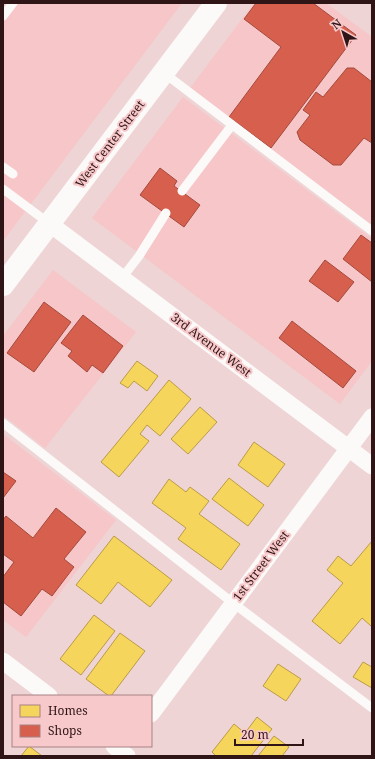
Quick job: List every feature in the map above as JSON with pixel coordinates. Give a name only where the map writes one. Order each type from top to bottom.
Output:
[{"type":"street","name":"West Center Street","points":[[3,285],[216,3]]},
{"type":"street","name":"3rd Avenue West","points":[[50,224],[372,466]]},
{"type":"street","name":"1st Street West","points":[[152,713],[372,417]]},
{"type":"street","points":[[3,661],[48,695]]},
{"type":"lane","points":[[3,16],[13,3]]},
{"type":"lane","points":[[164,73],[372,231]]},
{"type":"lane","points":[[182,191],[232,125]]},
{"type":"lane","points":[[3,167],[13,174]]},
{"type":"lane","points":[[3,189],[50,224]]},
{"type":"lane","points":[[122,278],[139,256],[166,213]]},
{"type":"lane","points":[[3,423],[233,603],[372,708]]},
{"type":"shaded area","points":[[3,3],[182,3],[3,241]]},
{"type":"shaded area","points":[[254,3],[326,3],[372,37],[372,225],[190,88]]},
{"type":"shaded area","points":[[183,97],[372,239],[372,361],[340,404],[92,218]]},
{"type":"shaded area","points":[[53,270],[136,332],[45,448],[3,415],[3,336]]},
{"type":"shaded area","points":[[3,434],[116,520],[26,637],[3,620]]},
{"type":"building: Homes","points":[[137,361],[158,376],[147,391],[134,381],[128,388],[120,383]]},
{"type":"building: Homes","points":[[169,380],[191,399],[160,436],[147,425],[140,434],[149,441],[119,477],[101,462]]},
{"type":"building: Homes","points":[[200,407],[217,422],[188,454],[171,439]]},
{"type":"building: Homes","points":[[254,442],[285,464],[268,487],[238,465]]},
{"type":"building: Homes","points":[[229,478],[264,505],[248,526],[212,499]]},
{"type":"building: Homes","points":[[169,479],[186,492],[190,487],[209,501],[199,514],[240,544],[221,570],[178,539],[186,528],[152,503]]},
{"type":"building: Homes","points":[[114,536],[172,580],[150,607],[118,582],[101,604],[76,585]]},
{"type":"building: Homes","points":[[372,541],[372,624],[371,626],[362,618],[340,644],[312,621],[343,583],[327,570],[338,556],[351,566]]},
{"type":"building: Homes","points":[[94,615],[115,631],[81,675],[60,659]]},
{"type":"building: Homes","points":[[120,633],[145,651],[112,695],[108,695],[86,679]]},
{"type":"building: Homes","points":[[363,662],[372,667],[372,688],[353,677]]},
{"type":"building: Homes","points":[[278,664],[301,679],[286,701],[263,686]]},
{"type":"building: Homes","points":[[257,717],[272,729],[251,756],[216,756],[212,752],[234,724],[245,733]]},
{"type":"building: Homes","points":[[274,736],[289,747],[282,756],[258,756]]},
{"type":"building: Homes","points":[[28,747],[30,747],[42,756],[21,756]]},
{"type":"building: Shops","points":[[256,3],[313,3],[356,35],[271,148],[229,117],[281,47],[244,19]]},
{"type":"building: Shops","points":[[347,68],[354,68],[372,82],[372,143],[364,138],[341,165],[333,165],[300,140],[297,132],[310,115],[303,110],[316,92],[323,97]]},
{"type":"building: Shops","points":[[160,168],[177,181],[174,186],[200,205],[184,227],[140,195]]},
{"type":"building: Shops","points":[[361,235],[372,243],[372,282],[343,259]]},
{"type":"building: Shops","points":[[325,260],[354,282],[338,302],[309,281]]},
{"type":"building: Shops","points":[[44,302],[71,322],[34,372],[7,353]]},
{"type":"building: Shops","points":[[83,315],[123,346],[103,373],[92,365],[87,372],[68,356],[72,351],[61,343]]},
{"type":"building: Shops","points":[[292,321],[356,371],[343,388],[279,338]]},
{"type":"building: Shops","points":[[3,472],[16,481],[3,498]]},
{"type":"building: Shops","points":[[56,508],[86,532],[64,559],[74,567],[52,596],[42,589],[21,616],[3,602],[3,577],[14,562],[3,554],[3,520],[6,516],[33,538]]}]
